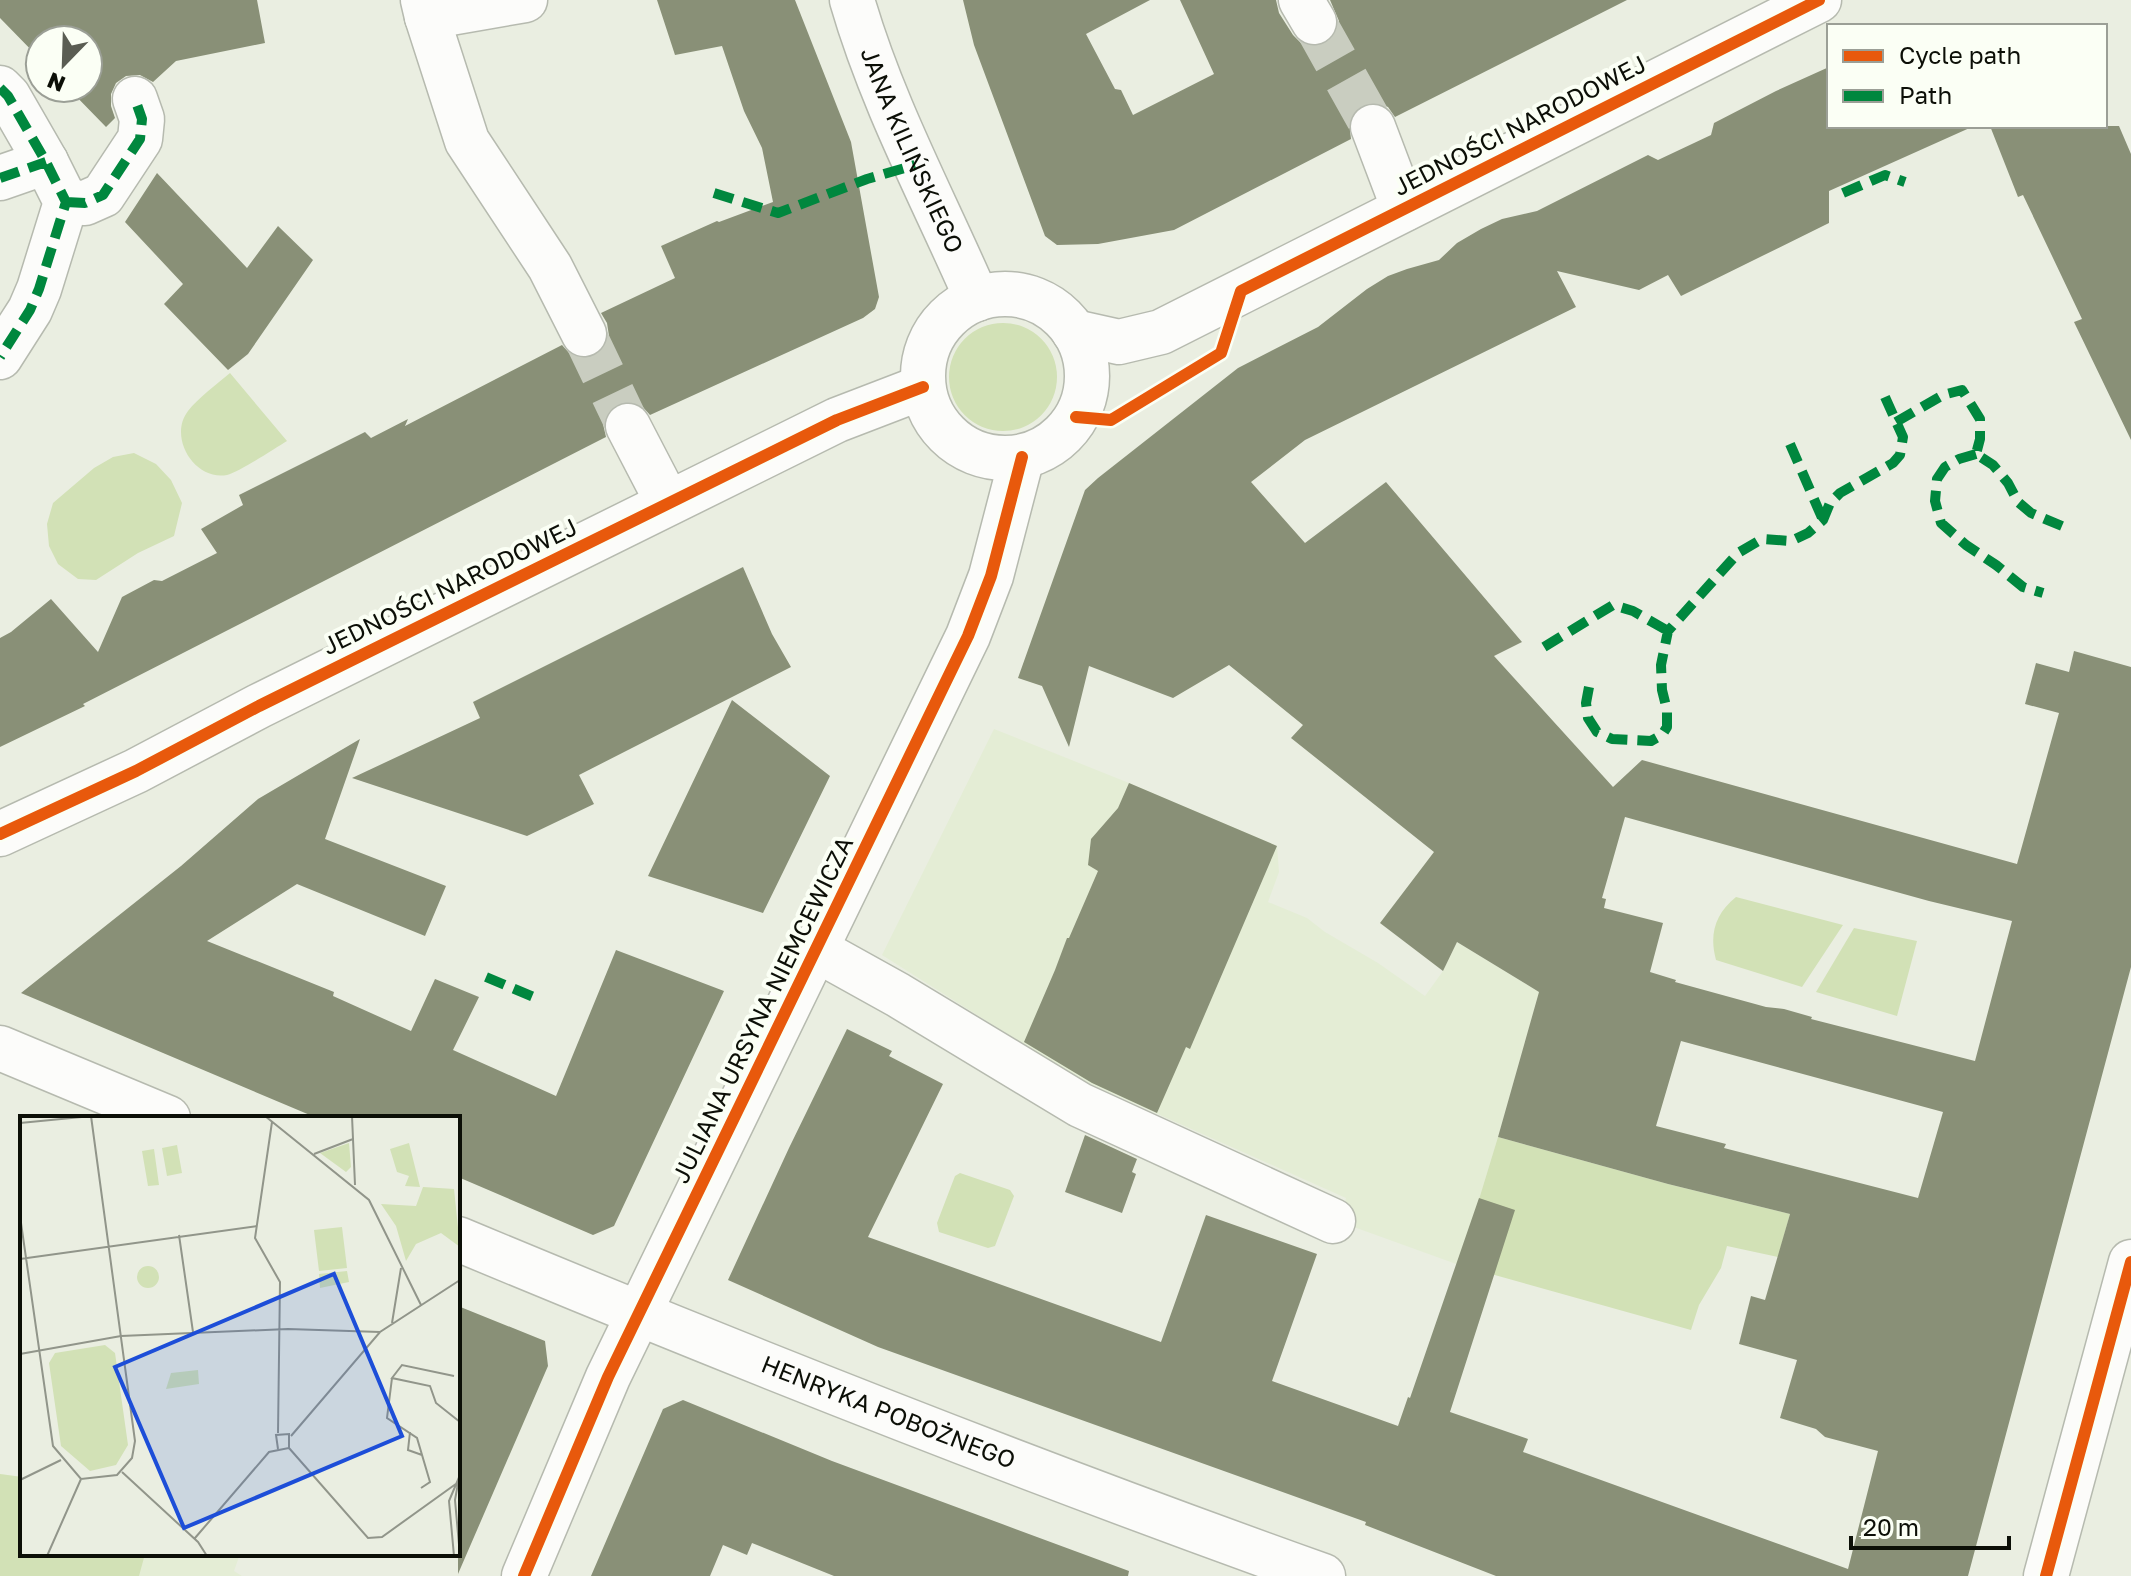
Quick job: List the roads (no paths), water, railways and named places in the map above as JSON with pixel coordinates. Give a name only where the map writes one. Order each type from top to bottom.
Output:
[{"type":"street","points":[[525,0],[425,8],[467,141],[550,267],[584,334]]},
{"type":"street","name":"JANA KILIŃSKIEGO","points":[[852,0],[887,99],[977,299]]},
{"type":"street","name":"JEDNOŚCI NARODOWEJ","points":[[1074,332],[1119,342],[1161,332],[1819,0]]},
{"type":"street","points":[[0,88],[8,96],[66,202],[39,289],[30,310],[0,357]]},
{"type":"street","points":[[66,202],[85,203],[103,195],[140,139],[142,119],[135,99]]},
{"type":"street","points":[[1373,127],[1404,209]]},
{"type":"street","points":[[0,178],[46,162]]},
{"type":"street","points":[[1007,294],[1032,299],[1055,310],[1074,332],[1083,350],[1087,373],[1084,396],[1076,417],[1062,435],[1043,449],[1022,457],[995,458],[969,451],[947,435],[931,414],[923,387],[924,358],[935,332],[955,310],[977,299],[1007,294]]},
{"type":"street","name":"JEDNOŚCI NARODOWEJ","points":[[0,834],[136,771],[259,706],[837,420],[923,387]]},
{"type":"street","points":[[628,426],[668,503]]},
{"type":"street","name":"JULIANA URSYNA NIEMCEWICZA","points":[[524,1576],[608,1377],[968,636],[991,576],[1022,457]]},
{"type":"street","points":[[817,950],[1080,1105],[1333,1221]]},
{"type":"street","points":[[0,1048],[163,1116]]},
{"type":"street","name":"HENRYKA POBOŻNEGO","points":[[460,1240],[639,1314],[1108,1498],[1323,1576]]},
{"type":"street","points":[[2046,1576],[2131,1262]]},
{"type":"tunnel","points":[[1314,22],[1373,127]]},
{"type":"tunnel","points":[[584,334],[628,426]]}]
